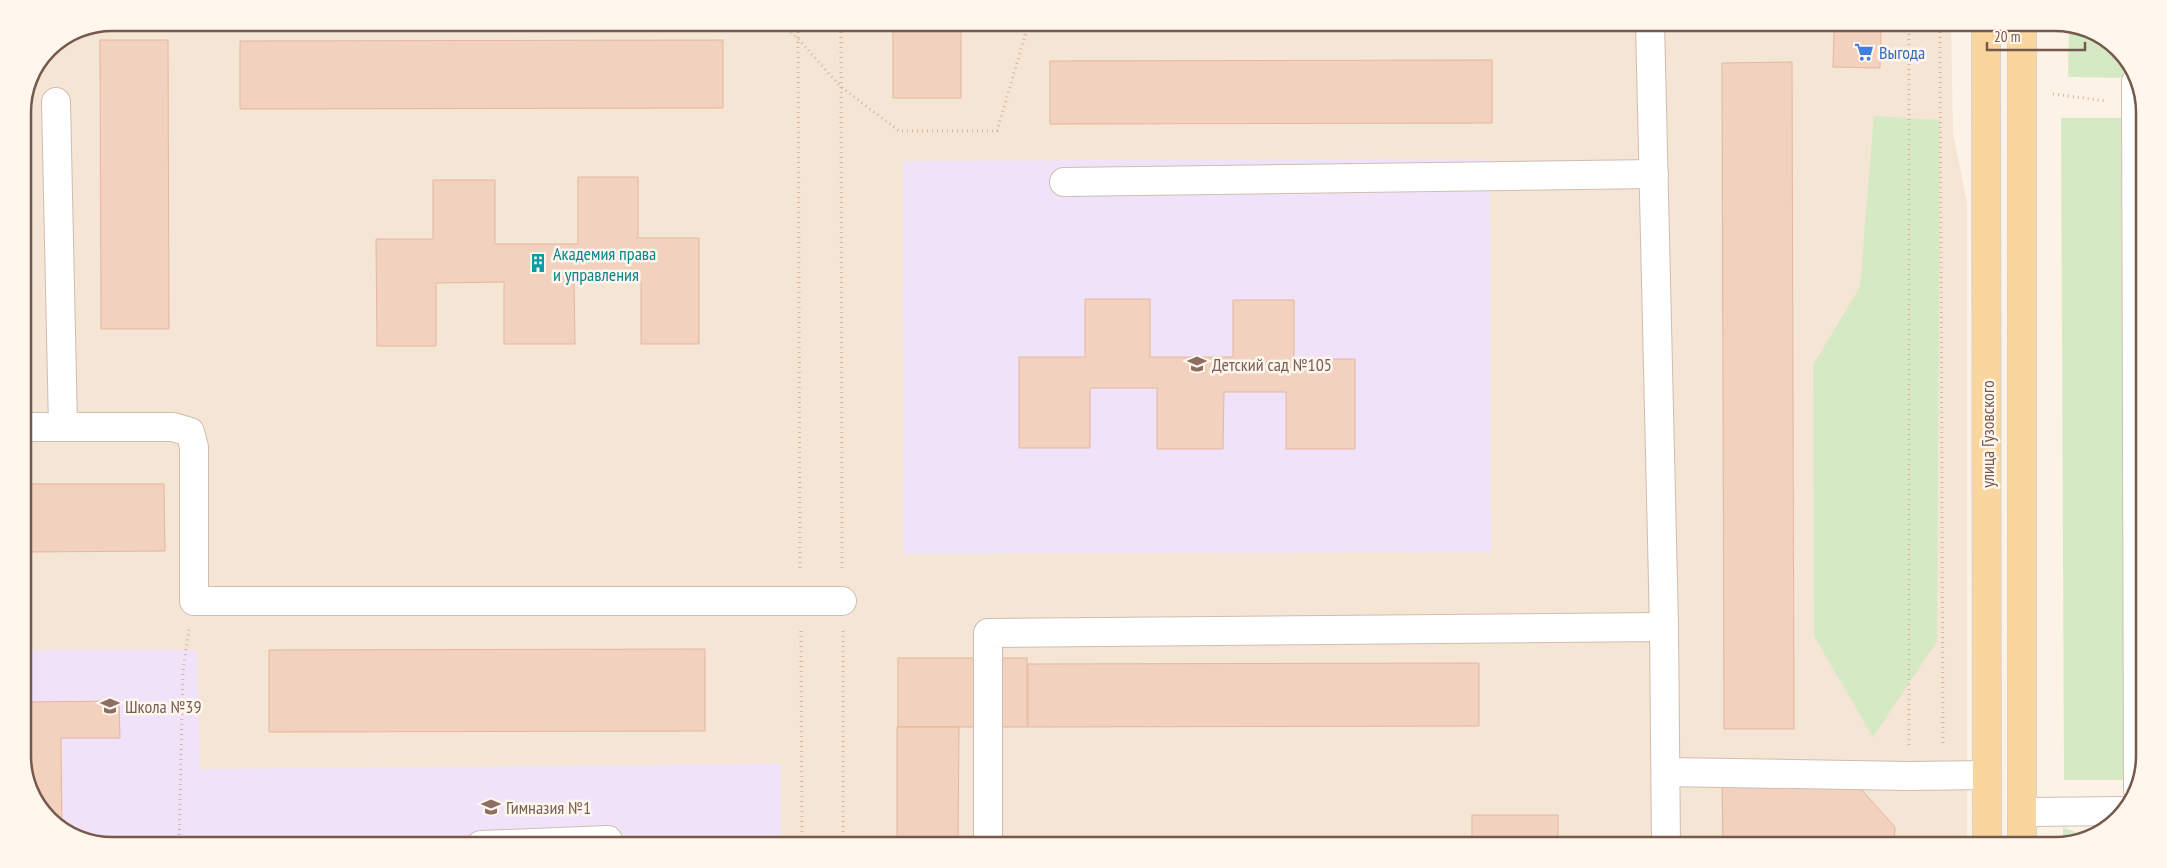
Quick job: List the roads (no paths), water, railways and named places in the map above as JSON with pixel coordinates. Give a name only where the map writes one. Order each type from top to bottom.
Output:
[{"type":"main road","name":"улица Гузовского","points":[[1986,31],[1987,837]]},
{"type":"main road","name":"улица Гузовского","points":[[2022,31],[2022,837]]},
{"type":"main road","points":[[1987,775],[2022,774]]},
{"type":"main road","points":[[1987,813],[2022,812]]},
{"type":"lane","points":[[1650,31],[1664,628],[1666,837]]},
{"type":"lane","points":[[56,102],[63,427]]},
{"type":"lane","points":[[1064,182],[1654,174]]},
{"type":"lane","points":[[31,427],[173,427],[190,432],[194,448],[194,601],[842,601]]},
{"type":"lane","points":[[988,837],[988,633],[1664,628]]},
{"type":"lane","points":[[1666,772],[1909,776],[1987,775]]},
{"type":"lane","points":[[2022,812],[2114,811]]},
{"type":"place","name":"Выгода","points":[[1864,52]]},
{"type":"place","name":"Академия права и управления","points":[[538,263]]},
{"type":"place","name":"Детский сад №105","points":[[1197,364]]},
{"type":"place","name":"Школа №39","points":[[110,706]]},
{"type":"place","name":"Гимназия №1","points":[[491,807]]}]
